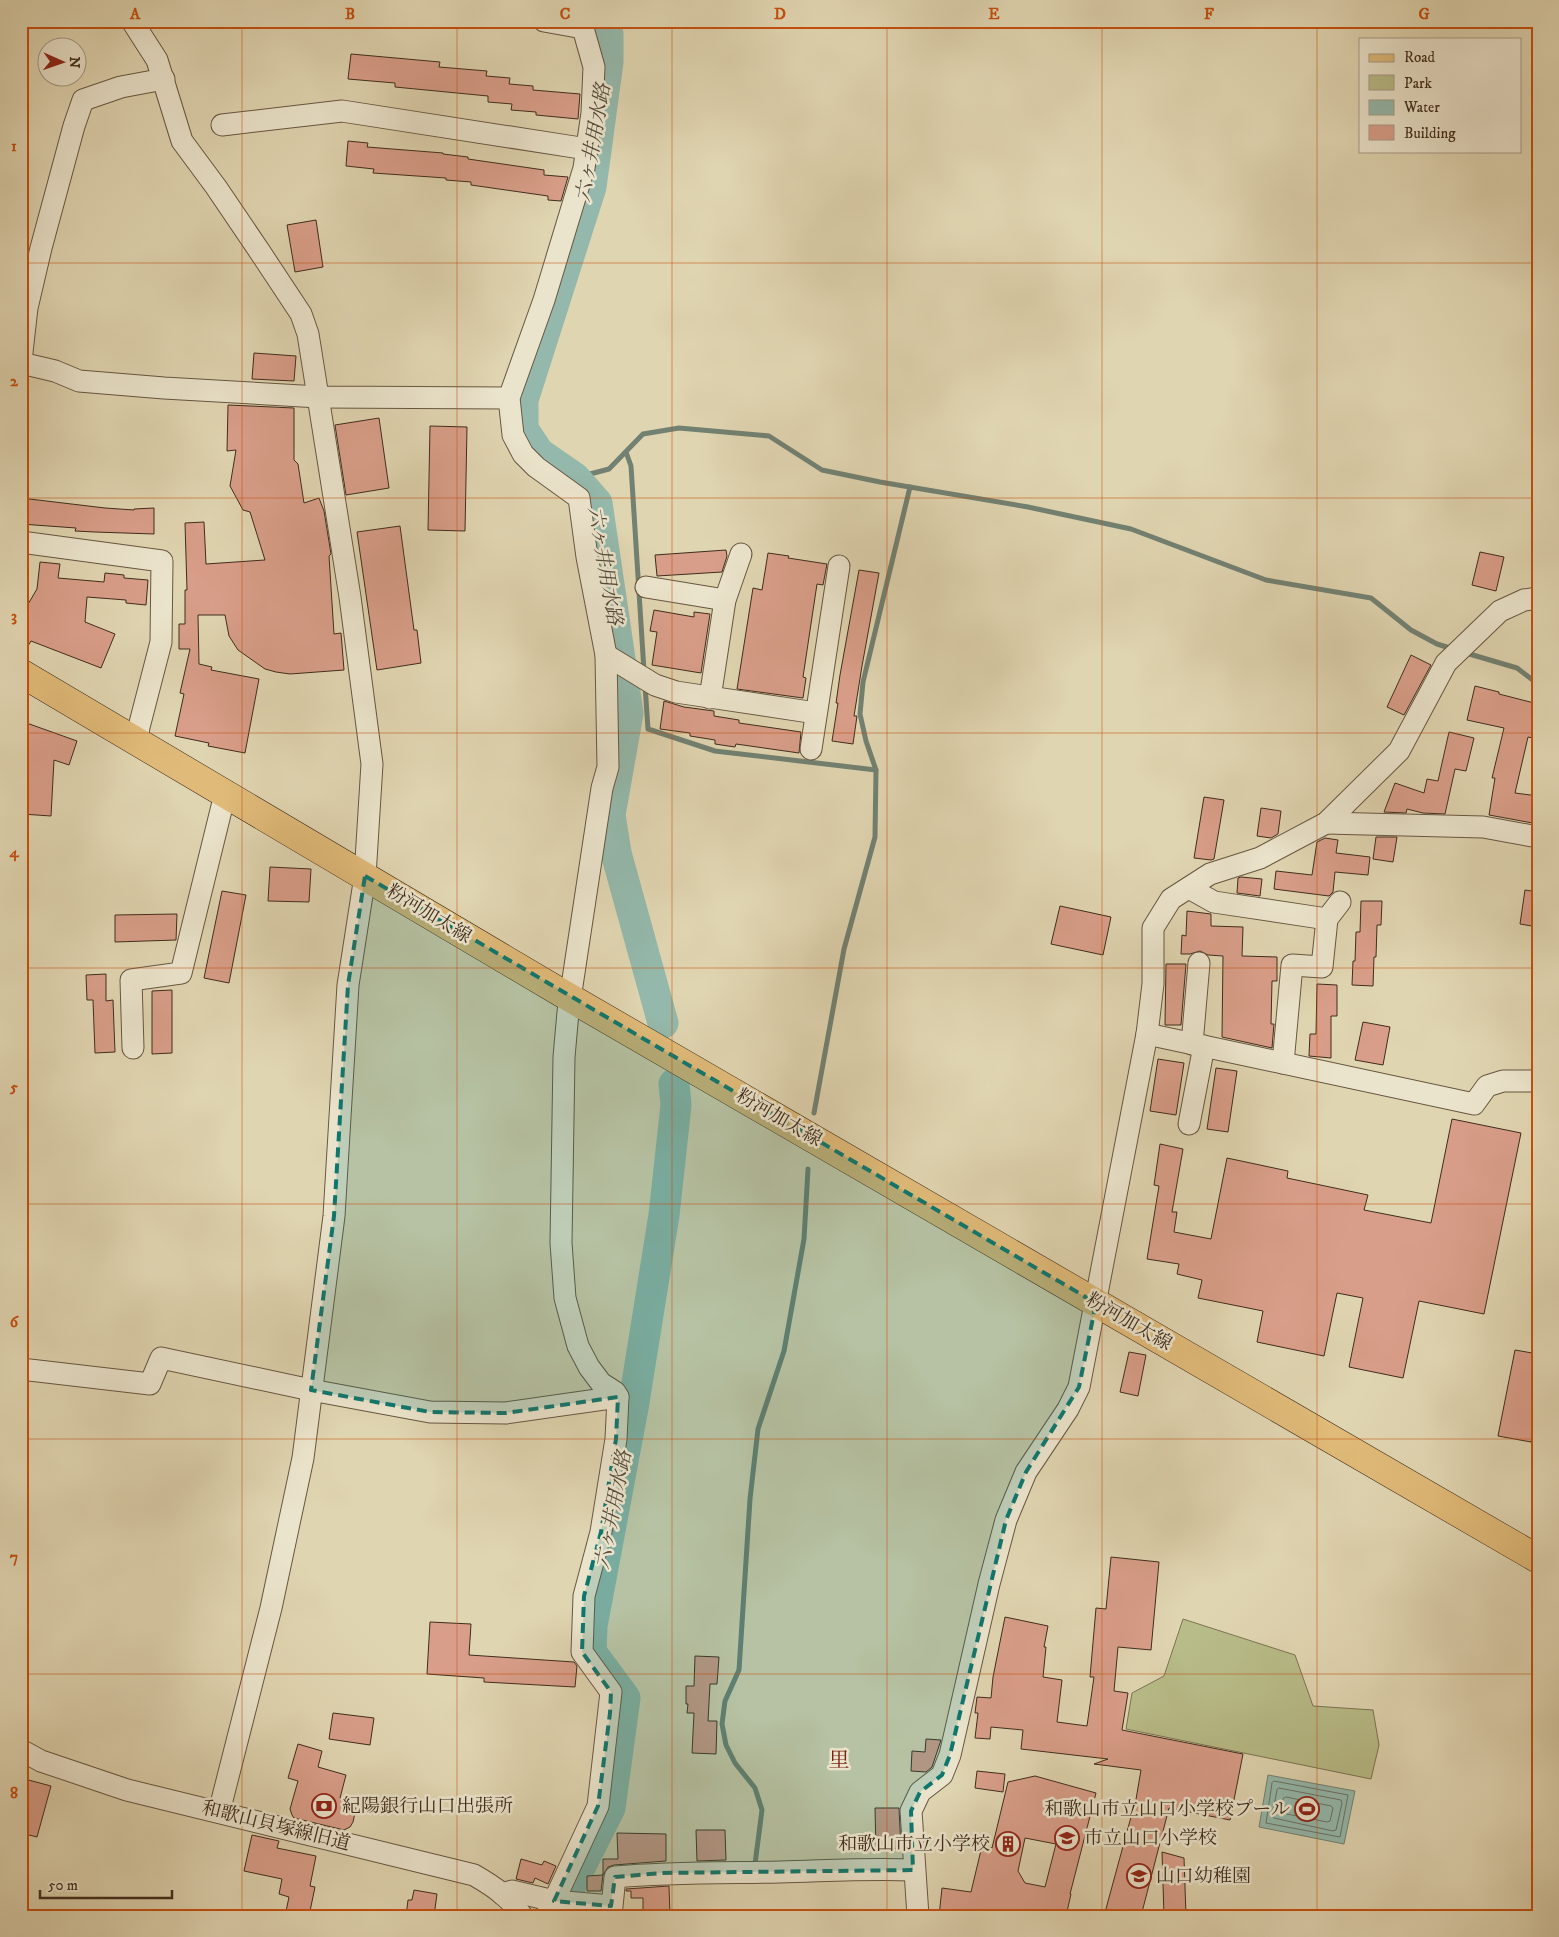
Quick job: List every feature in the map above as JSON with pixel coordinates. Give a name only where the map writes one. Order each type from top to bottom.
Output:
[{"type":"main road","name":"粉河加太線","points":[[21,673],[569,996],[1538,1560]]},
{"type":"street","points":[[132,21],[157,60],[182,141],[216,187],[301,314],[308,334],[350,597],[372,764],[365,876],[348,985],[334,1216],[303,1458],[271,1608],[219,1812]]},
{"type":"street","points":[[544,21],[582,24],[594,67],[592,113],[584,168],[544,300],[509,398],[513,435],[523,454],[536,467],[579,498],[587,557],[606,655],[608,768],[602,788],[569,996],[564,1057],[561,1243],[566,1298],[578,1346],[589,1367],[601,1382],[615,1392],[618,1398],[616,1439],[601,1532],[584,1596],[582,1652],[611,1692],[598,1806],[550,1908]]},
{"type":"street","points":[[164,79],[121,87],[83,100],[74,126],[41,248],[27,308],[21,362],[55,371],[79,381],[164,388],[319,397],[509,398]]},
{"type":"street","points":[[222,125],[342,111],[587,149]]},
{"type":"street","points":[[21,542],[162,561],[161,642],[138,727],[137,742]]},
{"type":"street","points":[[710,698],[725,600],[741,554]]},
{"type":"street","points":[[811,749],[839,566]]},
{"type":"street","points":[[646,587],[725,600]]},
{"type":"street","points":[[918,1916],[913,1870],[911,1811],[920,1792],[942,1775],[950,1755],[989,1584],[1006,1520],[1026,1472],[1068,1409],[1079,1387],[1147,1034],[1153,984],[1153,928],[1171,899],[1210,874],[1260,858],[1326,823],[1399,751],[1446,663],[1500,611],[1524,600],[1538,598]]},
{"type":"street","points":[[606,655],[655,685],[676,692],[816,713]]},
{"type":"street","points":[[133,1048],[132,980],[180,973],[225,794]]},
{"type":"street","points":[[1326,823],[1483,827],[1538,837]]},
{"type":"street","points":[[1189,888],[1214,902],[1327,920]]},
{"type":"street","points":[[1283,1063],[1292,965],[1322,967],[1327,920],[1340,902]]},
{"type":"street","points":[[1189,1124],[1198,1045],[1199,963]]},
{"type":"street","points":[[1147,1034],[1474,1104],[1487,1086],[1503,1081],[1538,1081]]},
{"type":"street","points":[[21,1369],[150,1384],[162,1358],[311,1390],[430,1412],[506,1413],[618,1398]]},
{"type":"street","name":"和歌山貝塚線旧道","points":[[21,1750],[41,1761],[127,1790],[474,1876],[507,1897],[522,1916]]},
{"type":"street","points":[[502,1894],[512,1891],[550,1908],[611,1911],[616,1877],[661,1873],[778,1872],[869,1868],[913,1870]]},
{"type":"highlighted area","points":[[365,876],[1096,1303],[1079,1387],[1026,1472],[1006,1520],[950,1755],[942,1775],[920,1792],[911,1811],[913,1870],[661,1873],[615,1877],[611,1906],[554,1901],[598,1806],[610,1713],[611,1692],[582,1652],[584,1596],[601,1532],[616,1439],[618,1397],[506,1413],[430,1412],[311,1390],[334,1216],[348,985]]},
{"type":"green space","points":[[1183,1619],[1295,1655],[1313,1706],[1373,1710],[1379,1745],[1371,1779],[1126,1729],[1132,1693],[1164,1676]]},
{"type":"water","name":"和歌山市立山口小学校プール","points":[[1268,1775],[1355,1791],[1344,1844],[1259,1827]]},
{"type":"building","points":[[351,54],[440,62],[439,67],[487,71],[486,76],[510,78],[509,84],[533,86],[533,90],[580,94],[578,119],[536,115],[536,112],[511,110],[512,104],[488,102],[488,96],[395,87],[395,83],[348,79]]},
{"type":"building","points":[[348,141],[368,143],[367,147],[443,153],[468,157],[468,159],[544,170],[544,175],[568,177],[561,201],[548,200],[548,196],[471,185],[471,182],[446,180],[446,178],[373,173],[374,169],[346,166]]},
{"type":"building","points":[[316,220],[323,267],[295,272],[287,225]]},
{"type":"building","points":[[254,353],[296,356],[294,381],[252,379]]},
{"type":"building","points":[[228,405],[294,408],[294,460],[298,464],[304,503],[319,498],[324,511],[331,554],[329,556],[334,634],[341,633],[344,670],[290,674],[265,669],[238,650],[229,636],[225,615],[198,615],[199,664],[212,667],[211,670],[259,679],[245,753],[208,746],[209,743],[175,736],[184,694],[180,693],[190,649],[179,649],[179,624],[185,624],[185,590],[187,590],[185,523],[204,522],[206,564],[265,560],[250,512],[243,510],[230,486],[236,450],[227,451]]},
{"type":"building","points":[[379,418],[389,488],[346,495],[335,425]]},
{"type":"building","points":[[430,426],[467,427],[465,531],[428,530]]},
{"type":"building","points":[[21,498],[105,508],[134,510],[154,508],[154,534],[75,531],[76,528],[21,524]]},
{"type":"building","points":[[400,526],[414,630],[417,630],[421,663],[377,670],[357,532]]},
{"type":"building","points":[[726,550],[727,556],[722,572],[657,576],[655,555]]},
{"type":"building","points":[[1480,552],[1504,557],[1496,591],[1472,585]]},
{"type":"building","points":[[768,553],[827,564],[823,585],[817,584],[803,677],[806,678],[803,698],[737,689],[753,588],[762,590]]},
{"type":"building","points":[[40,562],[60,564],[58,578],[104,582],[105,573],[124,575],[124,578],[148,580],[146,605],[126,603],[126,600],[87,597],[85,622],[115,634],[101,668],[31,641],[21,657],[21,616],[37,589]]},
{"type":"building","points":[[859,570],[879,573],[854,716],[857,716],[853,744],[832,741],[840,675]]},
{"type":"building","points":[[654,610],[694,617],[694,612],[710,614],[701,673],[652,665],[657,632],[650,631]]},
{"type":"building","points":[[1411,655],[1431,665],[1404,715],[1387,707]]},
{"type":"building","points":[[1475,686],[1538,704],[1538,739],[1528,737],[1515,793],[1538,796],[1538,824],[1489,815],[1495,778],[1492,778],[1504,728],[1467,720]]},
{"type":"building","points":[[664,701],[684,707],[714,711],[714,716],[739,720],[739,723],[801,732],[799,753],[736,744],[735,747],[715,744],[715,740],[690,736],[690,733],[660,729]]},
{"type":"building","points":[[21,721],[77,741],[69,765],[54,760],[51,816],[22,814],[26,750],[21,748]]},
{"type":"building","points":[[1449,732],[1474,738],[1466,771],[1455,769],[1445,814],[1423,813],[1407,809],[1406,813],[1384,812],[1395,783],[1424,793],[1427,779],[1438,781]]},
{"type":"building","points":[[1204,797],[1224,800],[1214,859],[1211,860],[1194,858]]},
{"type":"building","points":[[1261,808],[1281,811],[1278,834],[1271,838],[1257,836]]},
{"type":"building","points":[[1376,837],[1397,837],[1393,862],[1373,859]]},
{"type":"building","points":[[1325,838],[1338,840],[1336,853],[1370,857],[1368,875],[1335,872],[1333,892],[1329,896],[1274,889],[1276,871],[1312,875],[1317,842]]},
{"type":"building","points":[[270,867],[311,869],[309,902],[268,901]]},
{"type":"building","points":[[1238,878],[1262,879],[1260,896],[1237,893]]},
{"type":"building","points":[[1525,890],[1538,892],[1538,927],[1520,924]]},
{"type":"building","points":[[222,891],[246,895],[229,983],[204,978]]},
{"type":"building","points":[[1361,901],[1382,901],[1381,925],[1377,925],[1373,986],[1352,985],[1356,932],[1360,932]]},
{"type":"building","points":[[1060,906],[1111,917],[1103,955],[1051,944]]},
{"type":"building","points":[[1187,911],[1211,914],[1211,926],[1243,927],[1242,956],[1277,957],[1277,981],[1272,981],[1271,1024],[1274,1024],[1272,1048],[1222,1037],[1223,956],[1208,955],[1200,951],[1181,954],[1182,935],[1186,936]]},
{"type":"building","points":[[177,914],[176,940],[115,942],[115,915]]},
{"type":"building","points":[[1166,964],[1186,964],[1181,1025],[1165,1025]]},
{"type":"building","points":[[106,974],[106,1001],[113,1000],[115,1052],[95,1053],[93,1000],[87,1000],[86,975]]},
{"type":"building","points":[[1317,984],[1337,985],[1337,1016],[1331,1016],[1331,1058],[1309,1056],[1310,1034],[1316,1034]]},
{"type":"building","points":[[172,990],[172,1053],[152,1054],[152,991]]},
{"type":"building","points":[[1363,1022],[1390,1027],[1383,1065],[1355,1060]]},
{"type":"building","points":[[1158,1059],[1184,1063],[1176,1115],[1150,1111]]},
{"type":"building","points":[[1216,1068],[1237,1071],[1228,1132],[1207,1129]]},
{"type":"building","points":[[1452,1119],[1521,1133],[1484,1314],[1419,1301],[1403,1378],[1349,1367],[1363,1298],[1337,1293],[1324,1356],[1257,1342],[1263,1311],[1198,1298],[1202,1280],[1177,1274],[1179,1264],[1147,1259],[1159,1186],[1154,1185],[1160,1144],[1183,1149],[1172,1212],[1177,1212],[1174,1232],[1211,1239],[1227,1158],[1288,1171],[1287,1178],[1368,1195],[1364,1210],[1431,1223]]},
{"type":"building","points":[[1515,1350],[1538,1354],[1538,1409],[1531,1442],[1498,1436]]},
{"type":"building","points":[[1129,1352],[1146,1355],[1138,1396],[1120,1392]]},
{"type":"building","points":[[1111,1557],[1159,1562],[1151,1650],[1118,1647],[1114,1691],[1128,1693],[1122,1730],[1243,1754],[1230,1820],[1169,1808],[1141,1916],[1104,1916],[1131,1817],[1133,1817],[1141,1770],[1094,1764],[1108,1759],[1021,1749],[1023,1730],[991,1727],[990,1739],[975,1738],[978,1713],[975,1713],[977,1697],[991,1698],[993,1677],[1005,1617],[1048,1626],[1044,1647],[1046,1647],[1043,1677],[1062,1680],[1057,1722],[1087,1726],[1094,1677],[1090,1677],[1096,1608],[1106,1609]]},
{"type":"building","points":[[430,1622],[471,1624],[469,1655],[574,1662],[577,1666],[575,1687],[484,1682],[484,1678],[427,1674]]},
{"type":"building","points":[[695,1656],[719,1657],[717,1684],[710,1684],[708,1721],[717,1721],[716,1754],[692,1753],[694,1713],[687,1713],[686,1686],[694,1686]]},
{"type":"building","points":[[333,1713],[374,1718],[370,1745],[329,1739]]},
{"type":"building","points":[[926,1739],[941,1740],[932,1767],[926,1772],[911,1771],[912,1751],[925,1752]]},
{"type":"building","points":[[298,1744],[322,1751],[318,1767],[346,1775],[340,1798],[357,1803],[350,1827],[344,1830],[294,1818],[292,1815],[290,1809],[298,1781],[288,1778]]},
{"type":"building","points":[[977,1771],[1005,1774],[1003,1792],[975,1788]]},
{"type":"building","name":"和歌山市立小学校","points":[[1035,1776],[1096,1793],[1066,1916],[1035,1916],[1010,1910],[1009,1916],[939,1916],[942,1888],[971,1892],[982,1846],[992,1848],[1008,1782]],"holes":[[[1025,1838],[1056,1844],[1045,1887],[1025,1883],[1018,1871]]]},
{"type":"building","points":[[21,1778],[51,1786],[37,1837],[21,1833]]},
{"type":"building","points":[[875,1808],[899,1808],[901,1848],[876,1849]]},
{"type":"building","points":[[696,1830],[725,1830],[726,1860],[697,1861]]},
{"type":"building","points":[[617,1833],[666,1834],[666,1861],[614,1865],[608,1867],[603,1875],[603,1859],[618,1859]]},
{"type":"building","points":[[252,1835],[279,1841],[277,1848],[316,1856],[310,1886],[315,1887],[309,1916],[285,1916],[289,1897],[279,1894],[282,1879],[244,1871]]},
{"type":"building","points":[[1162,1852],[1184,1858],[1186,1916],[1164,1916]]},
{"type":"building","points":[[521,1859],[542,1865],[544,1861],[556,1866],[548,1884],[535,1878],[533,1883],[516,1879]]},
{"type":"building","points":[[603,1875],[601,1891],[587,1891],[587,1876]]},
{"type":"building","points":[[669,1886],[670,1916],[643,1916],[643,1898],[631,1898],[631,1891],[626,1891],[626,1889]]},
{"type":"building","points":[[414,1890],[437,1894],[434,1916],[406,1916],[408,1900],[412,1900]]},
{"type":"waterway","name":"六ヶ井用水路","points":[[604,21],[608,34],[608,62],[591,187],[523,400],[523,429],[539,453],[575,478],[597,503],[628,713],[610,815],[616,853],[663,1023]]},
{"type":"waterway","points":[[575,478],[609,469],[643,434],[679,428],[769,436],[822,470],[880,482],[1028,507],[1131,529],[1266,580],[1371,598],[1411,630],[1437,644],[1453,649]]},
{"type":"waterway","points":[[626,452],[631,466],[644,671]]},
{"type":"waterway","points":[[814,1113],[844,949],[875,837],[876,770],[866,741],[860,714],[863,682],[910,487]]},
{"type":"waterway","points":[[1466,653],[1517,668],[1538,684]]},
{"type":"waterway","points":[[645,685],[648,729],[715,751],[876,770]]},
{"type":"waterway","name":"六ヶ井用水路","points":[[562,1916],[569,1889],[610,1808],[625,1698],[591,1652],[592,1626],[633,1408],[664,1215],[676,1105],[674,1084]]},
{"type":"waterway","points":[[755,1864],[762,1810],[755,1788],[735,1763],[726,1745],[722,1724],[725,1701],[739,1670],[750,1499],[758,1429],[784,1351],[804,1239],[808,1169]]},
{"type":"place","name":"紀陽銀行山口出張所","points":[[324,1806]]},
{"type":"place","name":"和歌山市立山口小学校プール","points":[[1307,1809]]},
{"type":"place","name":"市立山口小学校","points":[[1067,1838]]},
{"type":"place","name":"和歌山市立小学校","points":[[1008,1844]]},
{"type":"place","name":"山口幼稚園","points":[[1139,1876]]},
{"type":"district","name":"里","points":[[839,1761]]}]
